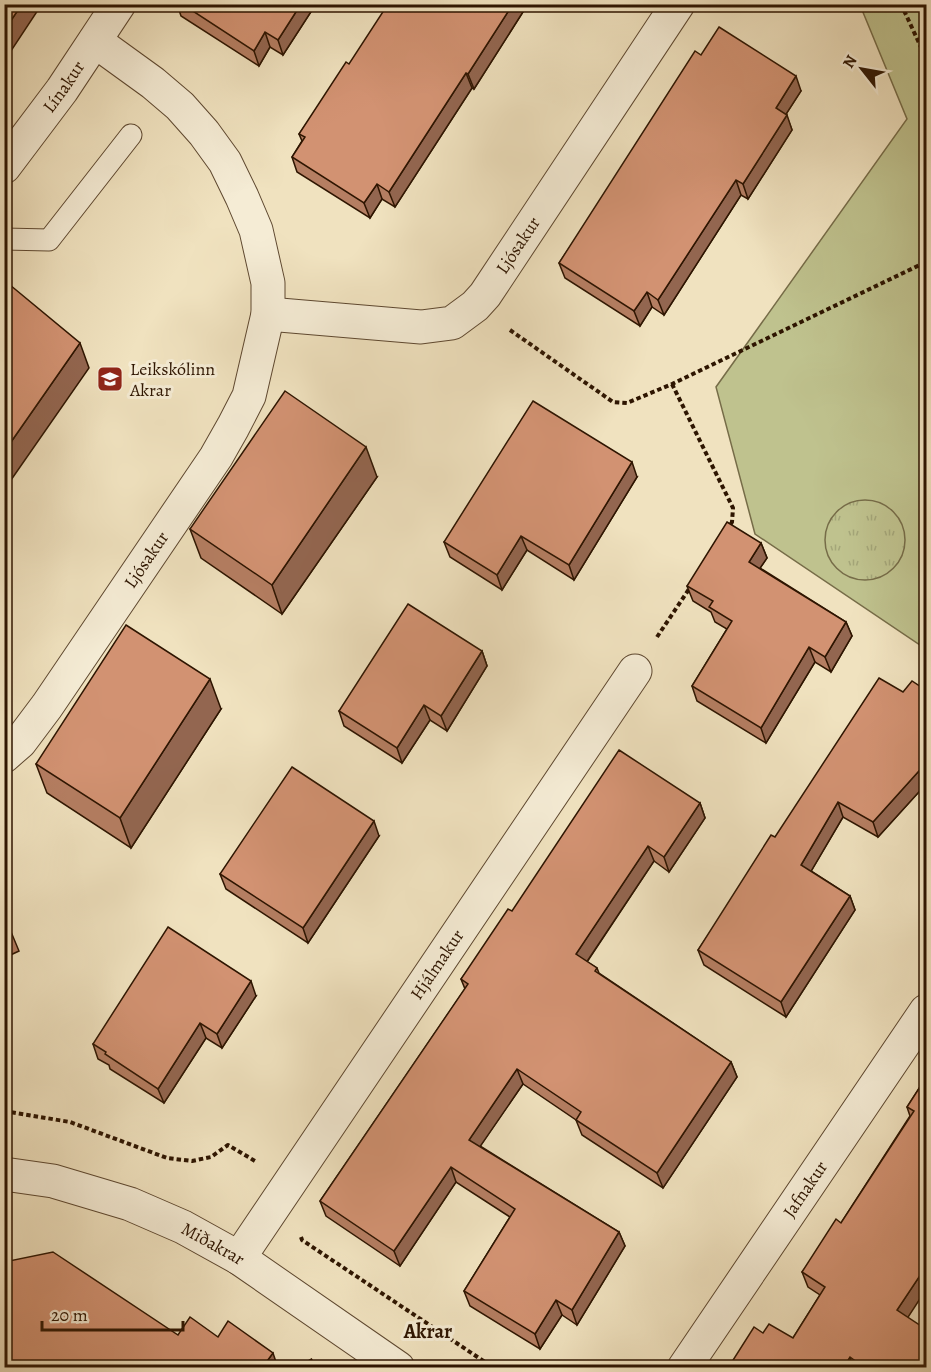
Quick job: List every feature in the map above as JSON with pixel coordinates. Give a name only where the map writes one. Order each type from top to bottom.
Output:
[{"type":"street","name":"Línakur","points":[[4,167],[62,90],[119,4]]},
{"type":"street","name":"Ljósakur","points":[[268,314],[421,327],[452,323],[475,306],[485,295],[678,4]]},
{"type":"street","name":"Ljósakur","points":[[4,756],[20,742],[47,706],[216,457],[249,396],[268,314],[268,283],[256,230],[225,162],[180,106],[153,83],[95,41]]},
{"type":"street","name":"Hjálmakur","points":[[239,1258],[635,671]]},
{"type":"street","name":"Jafnakur","points":[[684,1368],[927,1011]]},
{"type":"street","name":"Miðakrar","points":[[4,1174],[53,1181],[130,1204],[183,1227],[239,1258],[398,1368]]},
{"type":"lane","points":[[4,239],[49,240],[131,135]]},
{"type":"path","points":[[901,4],[927,58]]},
{"type":"path","points":[[475,306],[613,402],[627,404],[927,262]]},
{"type":"path","points":[[672,384],[733,508],[732,522],[726,532]]},
{"type":"path","points":[[635,671],[693,582]]},
{"type":"green space","points":[[860,5],[925,5],[926,7],[926,649],[755,534],[716,387],[907,119]]},
{"type":"green space","points":[[857,500],[873,500],[894,511],[905,532],[905,548],[894,569],[873,580],[857,580],[843,574],[831,562],[825,548],[825,532],[831,518],[843,506]]},
{"type":"building","points":[[4,4],[22,4],[4,31]]},
{"type":"building","points":[[182,4],[301,4],[278,40],[265,32],[254,51]]},
{"type":"building","points":[[388,4],[513,4],[389,192],[377,184],[364,203],[292,157],[305,137],[299,134],[346,62],[349,64]]},
{"type":"building","points":[[719,27],[796,76],[776,108],[787,115],[743,184],[736,180],[658,300],[647,292],[634,311],[559,263],[695,51],[701,55]]},
{"type":"building","points":[[4,280],[80,343],[4,452]]},
{"type":"building","points":[[285,391],[366,447],[272,585],[190,529]]},
{"type":"building","points":[[533,401],[632,462],[569,565],[521,536],[497,575],[444,542]]},
{"type":"building","points":[[727,522],[761,543],[749,562],[846,622],[825,657],[809,647],[761,728],[692,686],[732,621],[709,607],[713,601],[687,586]]},
{"type":"building","points":[[408,604],[482,651],[441,716],[424,705],[397,748],[339,711]]},
{"type":"building","points":[[126,625],[210,679],[120,818],[36,764]]},
{"type":"building","points":[[879,678],[903,692],[912,681],[927,691],[927,762],[873,822],[838,802],[801,865],[850,896],[781,1002],[698,950],[771,835],[775,837]]},
{"type":"building","points":[[619,750],[700,803],[664,857],[648,846],[576,954],[597,968],[595,971],[731,1062],[657,1173],[576,1120],[581,1112],[517,1069],[469,1140],[619,1232],[572,1310],[556,1300],[535,1334],[464,1291],[515,1209],[451,1167],[394,1251],[320,1201],[468,984],[461,979],[508,909],[512,911]]},
{"type":"building","points":[[292,767],[374,821],[303,928],[220,874]]},
{"type":"building","points":[[168,927],[251,981],[217,1034],[200,1023],[158,1089],[93,1044]]},
{"type":"building","points":[[927,1076],[927,1265],[897,1310],[927,1330],[927,1368],[865,1368],[850,1357],[843,1368],[728,1368],[754,1327],[763,1333],[769,1324],[793,1338],[825,1287],[802,1272],[836,1219],[841,1223],[914,1111],[907,1107]]},
{"type":"building","points":[[53,1252],[178,1335],[190,1317],[218,1337],[228,1321],[273,1353],[262,1368],[4,1368],[4,1262]]},
{"type":"place","name":"Leikskólinn Akrar","points":[[110,379]]},
{"type":"district","name":"Akrar","points":[[428,1331]]}]
